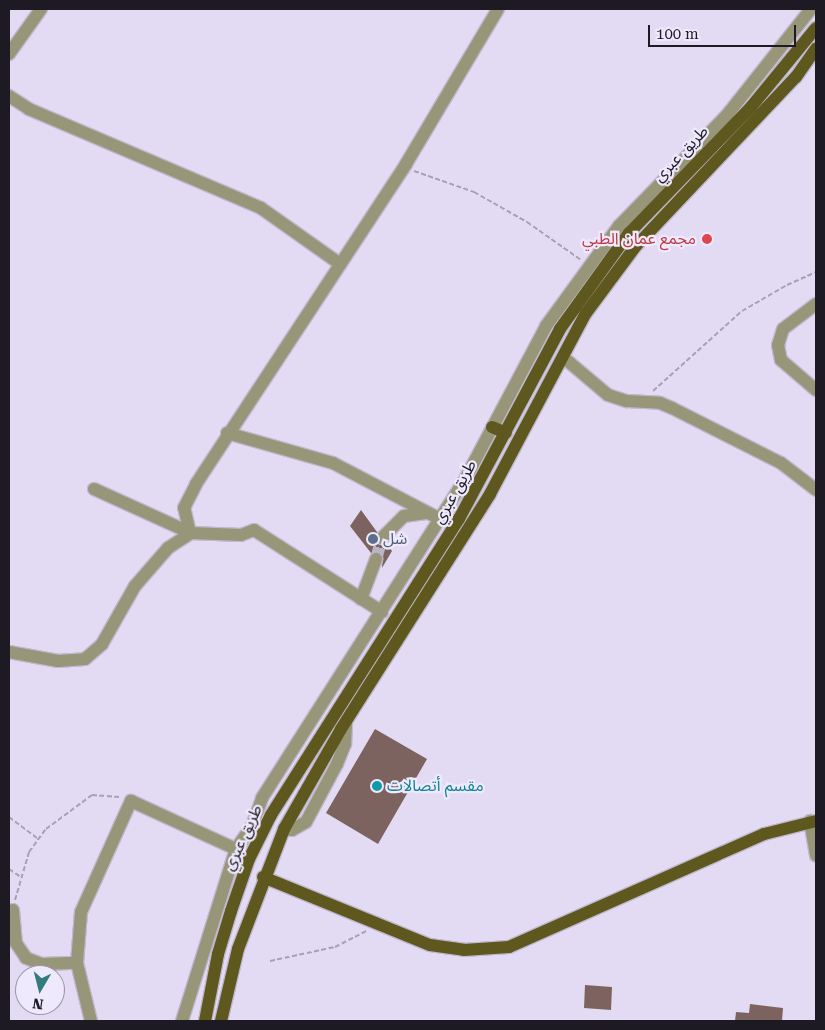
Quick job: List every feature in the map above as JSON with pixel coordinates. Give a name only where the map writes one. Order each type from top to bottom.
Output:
[{"type":"main road","name":"طريق عبري","points":[[205,1021],[226,927],[248,859],[292,778],[354,689],[459,519],[560,329],[598,272],[629,232],[751,107],[816,28]]},
{"type":"main road","name":"طريق عبري","points":[[221,1021],[238,949],[284,829],[346,722],[490,494],[586,313],[635,246],[789,84],[816,48]]},
{"type":"main road","points":[[492,427],[506,433]]},
{"type":"main road","points":[[284,829],[279,824],[278,816],[292,778]]},
{"type":"main road","points":[[264,877],[380,927],[430,945],[464,950],[509,947],[594,912],[764,834],[813,821]]},
{"type":"main road","points":[[226,927],[232,929],[235,937],[227,994]]},
{"type":"street","points":[[9,54],[40,9]]},
{"type":"street","points":[[190,533],[184,508],[227,433],[404,168],[498,9]]},
{"type":"street","points":[[182,1021],[236,849],[252,826],[262,798],[463,483],[546,326],[619,226],[761,75],[811,9]]},
{"type":"street","points":[[9,96],[64,125],[261,208],[340,264]]},
{"type":"street","points":[[816,304],[783,329],[778,345],[781,360],[816,390]]},
{"type":"street","points":[[563,357],[608,395],[627,401],[644,400],[672,408],[781,463],[816,490]]},
{"type":"street","points":[[227,433],[323,459],[381,486],[426,513],[440,519]]},
{"type":"street","points":[[94,489],[190,533],[241,535],[254,530],[382,612]]},
{"type":"street","points":[[382,538],[404,516],[426,513]]},
{"type":"street","points":[[9,652],[58,661],[85,659],[102,644],[136,586],[168,548],[190,533]]},
{"type":"street","points":[[361,599],[376,559]]},
{"type":"street","points":[[91,1021],[77,963],[81,912],[131,801],[236,849]]},
{"type":"street","points":[[813,821],[816,855]]},
{"type":"street","points":[[13,910],[16,943],[26,958],[42,964],[77,963]]},
{"type":"path","points":[[404,168],[474,192],[527,222],[589,266]]},
{"type":"path","points":[[644,400],[742,311],[787,284],[816,272]]},
{"type":"path","points":[[13,910],[21,877],[37,838],[64,813],[92,795],[112,794],[131,801]]},
{"type":"path","points":[[9,817],[37,838]]},
{"type":"path","points":[[9,869],[21,877]]},
{"type":"path","points":[[270,961],[335,947],[365,931],[380,927]]},
{"type":"building","points":[[361,510],[377,532],[376,543],[387,544],[392,551],[382,568],[383,554],[371,553],[350,526]]},
{"type":"building","name":"مقسم أتصالات","points":[[375,729],[427,759],[378,844],[326,813]]},
{"type":"building","points":[[585,985],[612,987],[611,1010],[584,1008]]},
{"type":"building","points":[[750,1004],[783,1008],[782,1021],[735,1021],[736,1012],[749,1013]]},
{"type":"tunnel","points":[[376,559],[382,538]]},
{"type":"place","name":"مجمع عمان الطبي","points":[[707,239]]},
{"type":"place","name":"شل","points":[[373,539]]},
{"type":"place","name":"مقسم أتصالات","points":[[377,786]]}]
